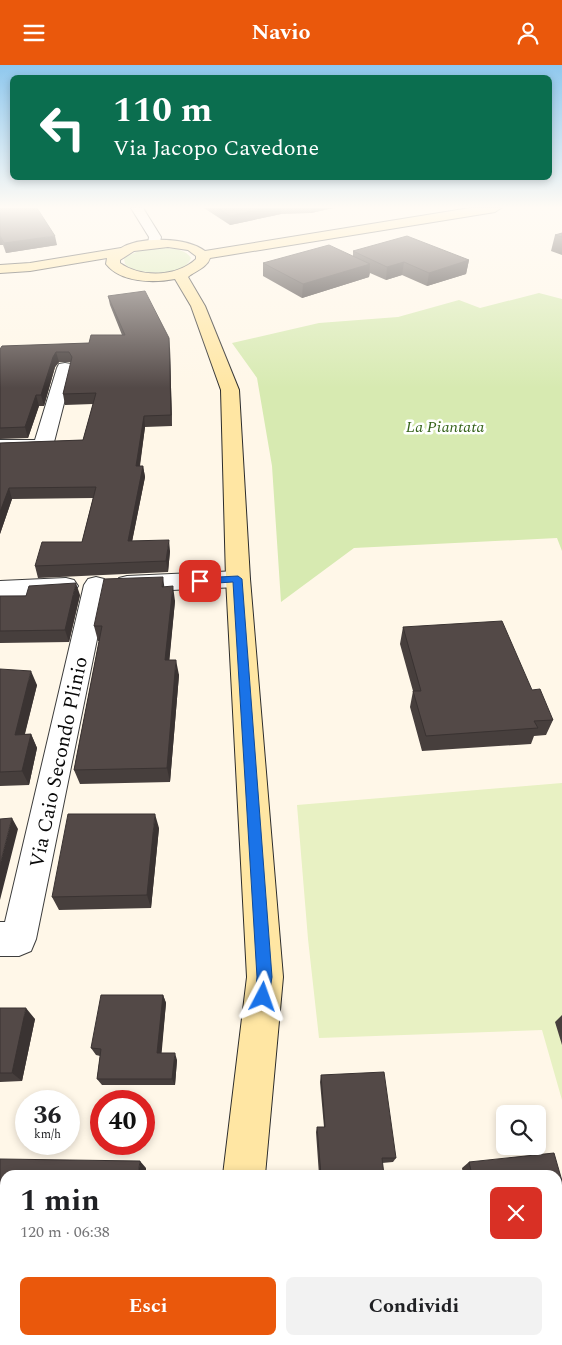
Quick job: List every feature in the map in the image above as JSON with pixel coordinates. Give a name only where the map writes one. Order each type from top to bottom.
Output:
[{"type":"street","points":[[0,269],[19,268]]},
{"type":"street","points":[[144,277],[182,273],[194,268]]},
{"type":"street","points":[[0,279],[118,270],[166,283],[198,306]]},
{"type":"street","points":[[182,273],[181,277],[198,306],[230,391],[238,579],[265,977],[245,1170]]},
{"type":"street","points":[[0,446],[43,446],[65,368]]},
{"type":"street","points":[[0,589],[238,579]]},
{"type":"street","name":"Via Caio Secondo Plinio","points":[[9,939],[96,585]]},
{"type":"green space","points":[[131,268],[182,268],[160,273]]},
{"type":"green space","name":"La Piantata","points":[[539,293],[562,299],[562,551],[557,538],[354,548],[281,602],[272,466],[257,378],[232,343],[319,323],[398,317],[459,300],[480,308]]},
{"type":"green space","points":[[562,783],[562,1100],[542,1030],[319,1038],[308,939],[297,805]]},
{"type":"building","points":[[272,268],[357,268],[303,284]]},
{"type":"building","points":[[417,268],[445,268],[429,273]]},
{"type":"building","points":[[145,291],[169,338],[171,415],[144,416],[136,466],[143,466],[128,541],[169,540],[166,561],[35,566],[42,542],[82,542],[96,487],[9,488],[0,512],[0,443],[83,440],[96,393],[63,394],[72,357],[69,352],[56,352],[41,395],[36,395],[25,427],[0,428],[0,349],[2,346],[89,343],[91,335],[125,335],[108,296]]},
{"type":"building","points":[[163,577],[162,587],[173,586],[165,660],[176,660],[167,768],[74,770],[102,626],[94,626],[104,579]]},
{"type":"building","points":[[76,583],[65,630],[0,631],[0,596],[26,596],[29,586]]},
{"type":"building","points":[[502,621],[532,690],[540,689],[553,720],[534,721],[538,728],[426,736],[413,691],[421,691],[403,627]]},
{"type":"building","points":[[0,669],[31,671],[15,735],[31,734],[22,771],[0,772]]},
{"type":"building","points":[[68,814],[155,814],[147,895],[52,897]]},
{"type":"building","points":[[12,818],[0,865],[0,819]]},
{"type":"building","points":[[101,995],[163,995],[157,1053],[175,1053],[172,1079],[97,1079],[101,1049],[91,1048]]},
{"type":"building","points":[[0,1008],[26,1008],[12,1073],[0,1073]]},
{"type":"building","points":[[384,1072],[396,1158],[382,1158],[383,1170],[321,1170],[317,1127],[325,1127],[321,1075]]},
{"type":"building","points":[[554,1153],[559,1170],[471,1170],[469,1162]]},
{"type":"building","points":[[0,1159],[140,1161],[139,1170],[0,1170]]},
{"type":"route","points":[[200,581],[238,579],[265,977],[263,997]]}]
